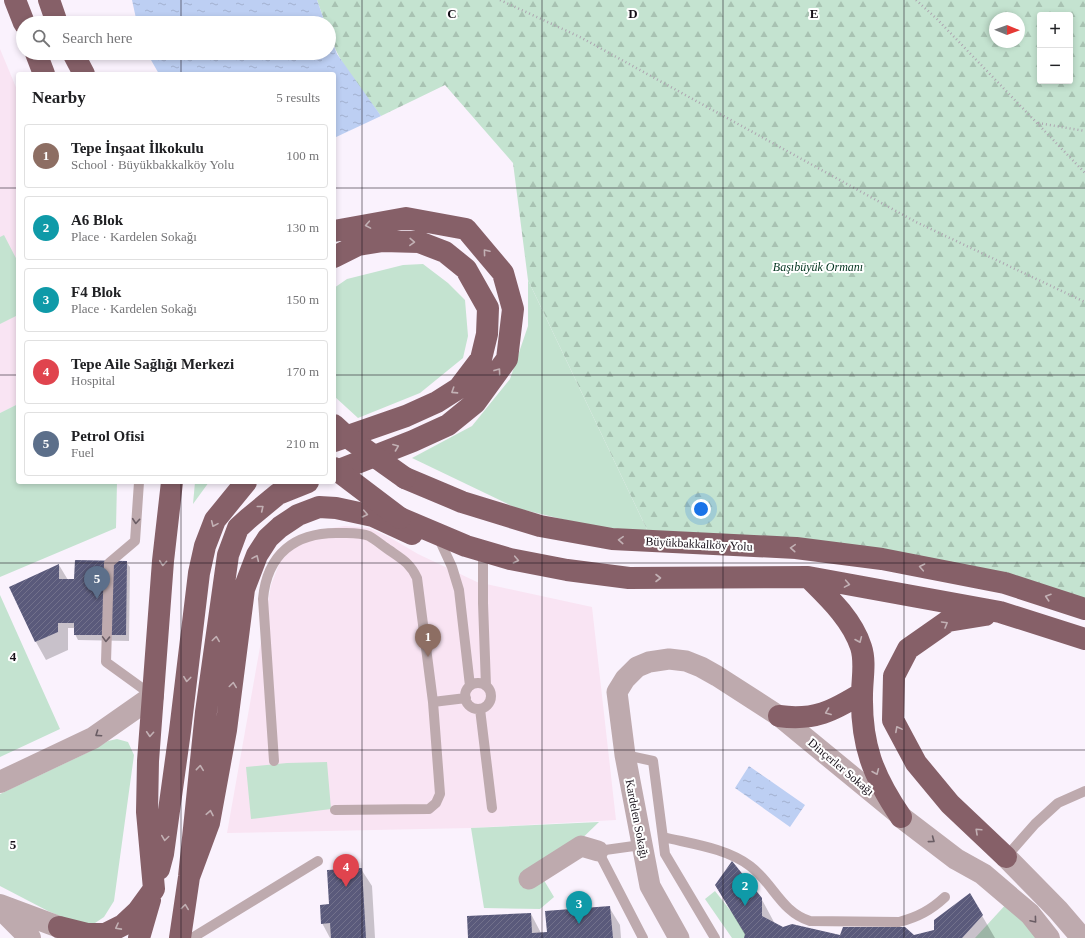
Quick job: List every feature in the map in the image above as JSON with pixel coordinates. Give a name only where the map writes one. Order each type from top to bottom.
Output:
[{"type":"highway","points":[[15,0],[21,16]]},
{"type":"highway","points":[[48,0],[54,16]]},
{"type":"highway","points":[[39,60],[43,72]]},
{"type":"highway","points":[[77,60],[83,72]]},
{"type":"highway","points":[[336,231],[406,218],[466,229],[503,273],[513,309],[507,359],[475,402],[448,425],[336,471]]},
{"type":"highway","points":[[336,256],[358,245],[383,241],[419,242],[445,252],[466,269],[488,308],[487,334],[481,359],[459,388],[437,402],[406,416],[336,440]]},
{"type":"highway","name":"Büyükbakkalköy Yolu","points":[[336,427],[346,436],[405,478],[462,502],[540,526],[612,539],[796,548],[882,559],[1005,583],[1085,609]]},
{"type":"highway","points":[[336,470],[400,518],[475,548],[510,559],[567,570],[628,578],[808,577],[1000,612],[1085,639]]},
{"type":"highway","points":[[66,933],[105,934],[123,925],[138,912],[154,889],[147,812],[148,761],[163,561],[172,484]]},
{"type":"highway","points":[[139,938],[163,854],[180,731],[199,573],[215,520],[244,484]]},
{"type":"highway","points":[[180,938],[189,876],[206,712],[228,555],[238,528],[278,494],[303,484]]},
{"type":"highway","points":[[189,876],[209,823],[229,709],[244,589],[256,555],[268,538],[280,527],[298,515],[320,507],[336,508],[372,516],[421,538],[475,548]]},
{"type":"highway","points":[[808,577],[836,607],[857,635],[862,648],[864,663],[862,715],[865,740],[870,760],[886,794],[901,817]]},
{"type":"highway","points":[[1000,612],[948,621],[908,649],[894,676],[893,720],[916,763],[950,804],[1006,857]]},
{"type":"highway","points":[[779,716],[795,718],[821,714],[836,709],[862,693]]},
{"type":"street","name":"Dinçerler Sokağı","points":[[617,692],[625,680],[637,667],[649,662],[669,659],[686,661],[717,676],[779,716],[901,817],[956,859],[983,874],[1030,914],[1050,938]]},
{"type":"street","name":"Kardelen Sokağı","points":[[617,692],[625,755],[650,886],[679,938]]},
{"type":"street","points":[[0,782],[93,738],[153,696]]},
{"type":"street","points":[[529,880],[581,846],[598,851]]},
{"type":"street","points":[[1006,857],[1058,910],[1082,938]]},
{"type":"street","points":[[0,905],[66,933]]},
{"type":"street","points":[[0,908],[30,938]]},
{"type":"lane","points":[[139,484],[134,541],[109,563],[106,662],[153,696]]},
{"type":"lane","points":[[274,760],[263,599],[270,570],[287,547],[300,539],[320,534],[333,533],[351,533],[369,536],[409,564],[417,578],[433,702],[440,794],[436,803],[429,809],[335,810]]},
{"type":"lane","points":[[440,542],[452,568],[459,590],[470,686],[466,698],[468,704],[473,708],[480,709],[485,707],[491,699],[491,694],[486,686],[483,603],[475,548]]},
{"type":"lane","points":[[470,686],[481,684],[486,686]]},
{"type":"lane","points":[[433,702],[466,698]]},
{"type":"lane","points":[[480,709],[492,808]]},
{"type":"lane","points":[[625,755],[653,761],[665,854],[715,938]]},
{"type":"lane","points":[[1006,857],[1035,824],[1058,803],[1085,791]]},
{"type":"lane","points":[[663,837],[719,851],[741,859],[761,875],[790,911],[797,916],[810,921],[899,922],[912,919],[924,913],[945,897]]},
{"type":"lane","points":[[641,845],[598,851],[643,938]]},
{"type":"lane","points":[[192,938],[318,862]]},
{"type":"path","points":[[500,0],[580,37],[916,222],[1085,302]]},
{"type":"path","points":[[916,0],[936,18],[1085,173]]},
{"type":"path","points":[[1037,123],[1085,131]]},
{"type":"shaded area","points":[[0,49],[16,87],[16,405],[0,413]]},
{"type":"shaded area","points":[[345,526],[369,528],[389,537],[418,554],[477,582],[592,607],[616,820],[471,828],[227,833],[271,585],[280,562],[298,543],[319,530]]},
{"type":"green space","name":"Başıbüyük Ormanı","points":[[317,0],[1085,0],[1085,601],[907,559],[651,538],[528,280],[513,163],[445,85],[381,116],[348,72],[336,49],[336,16],[323,16]]},
{"type":"green space","points":[[4,235],[16,258],[16,316],[0,324],[0,237]]},
{"type":"green space","points":[[423,264],[448,283],[465,300],[468,336],[463,358],[420,393],[358,418],[336,398],[336,287],[347,279],[403,265]]},
{"type":"green space","points":[[528,280],[651,538],[582,524],[516,508],[412,458],[472,426],[510,379],[528,326]]},
{"type":"green space","points":[[16,405],[16,484],[117,484],[116,528],[0,577],[0,413]]},
{"type":"green space","points":[[195,484],[208,484],[193,504]]},
{"type":"green space","points":[[0,595],[60,729],[0,757]]},
{"type":"green space","points":[[117,739],[128,742],[134,755],[114,901],[104,917],[95,923],[81,925],[48,911],[0,886],[0,794],[93,750],[108,741]]},
{"type":"green space","points":[[327,762],[331,809],[251,819],[246,767],[287,763]]},
{"type":"green space","points":[[599,822],[542,877],[554,897],[540,909],[484,908],[471,828]]},
{"type":"green space","points":[[715,891],[752,938],[732,938],[705,899]]},
{"type":"green space","points":[[1009,901],[1042,938],[975,938]]},
{"type":"water","points":[[132,0],[317,0],[323,16],[135,16]]},
{"type":"water","points":[[336,51],[381,116],[336,137],[336,72],[158,72],[151,60],[336,60]]},
{"type":"water","points":[[749,766],[805,805],[790,827],[735,788]]},
{"type":"building","points":[[75,560],[127,561],[126,635],[74,635],[74,623],[58,623],[58,632],[35,642],[9,587],[59,564],[59,579],[74,579]]},
{"type":"building","points":[[732,861],[762,898],[762,916],[783,927],[792,924],[840,935],[843,927],[905,927],[914,935],[934,930],[934,920],[970,893],[983,915],[962,938],[744,938],[745,934],[715,885]]},
{"type":"building","points":[[362,868],[366,938],[331,938],[330,923],[321,924],[320,905],[329,904],[327,870]]},
{"type":"building","points":[[610,906],[613,938],[468,938],[467,916],[531,913],[532,933],[547,932],[545,911]]},
{"type":"place","name":"Petrol Ofisi","points":[[97,599]]},
{"type":"place","name":"Tepe İnşaat İlkokulu","points":[[428,657]]},
{"type":"place","name":"Tepe Aile Sağlığı Merkezi","points":[[346,887]]},
{"type":"place","name":"A6 Blok","points":[[745,906]]},
{"type":"place","name":"F4 Blok","points":[[579,924]]}]
